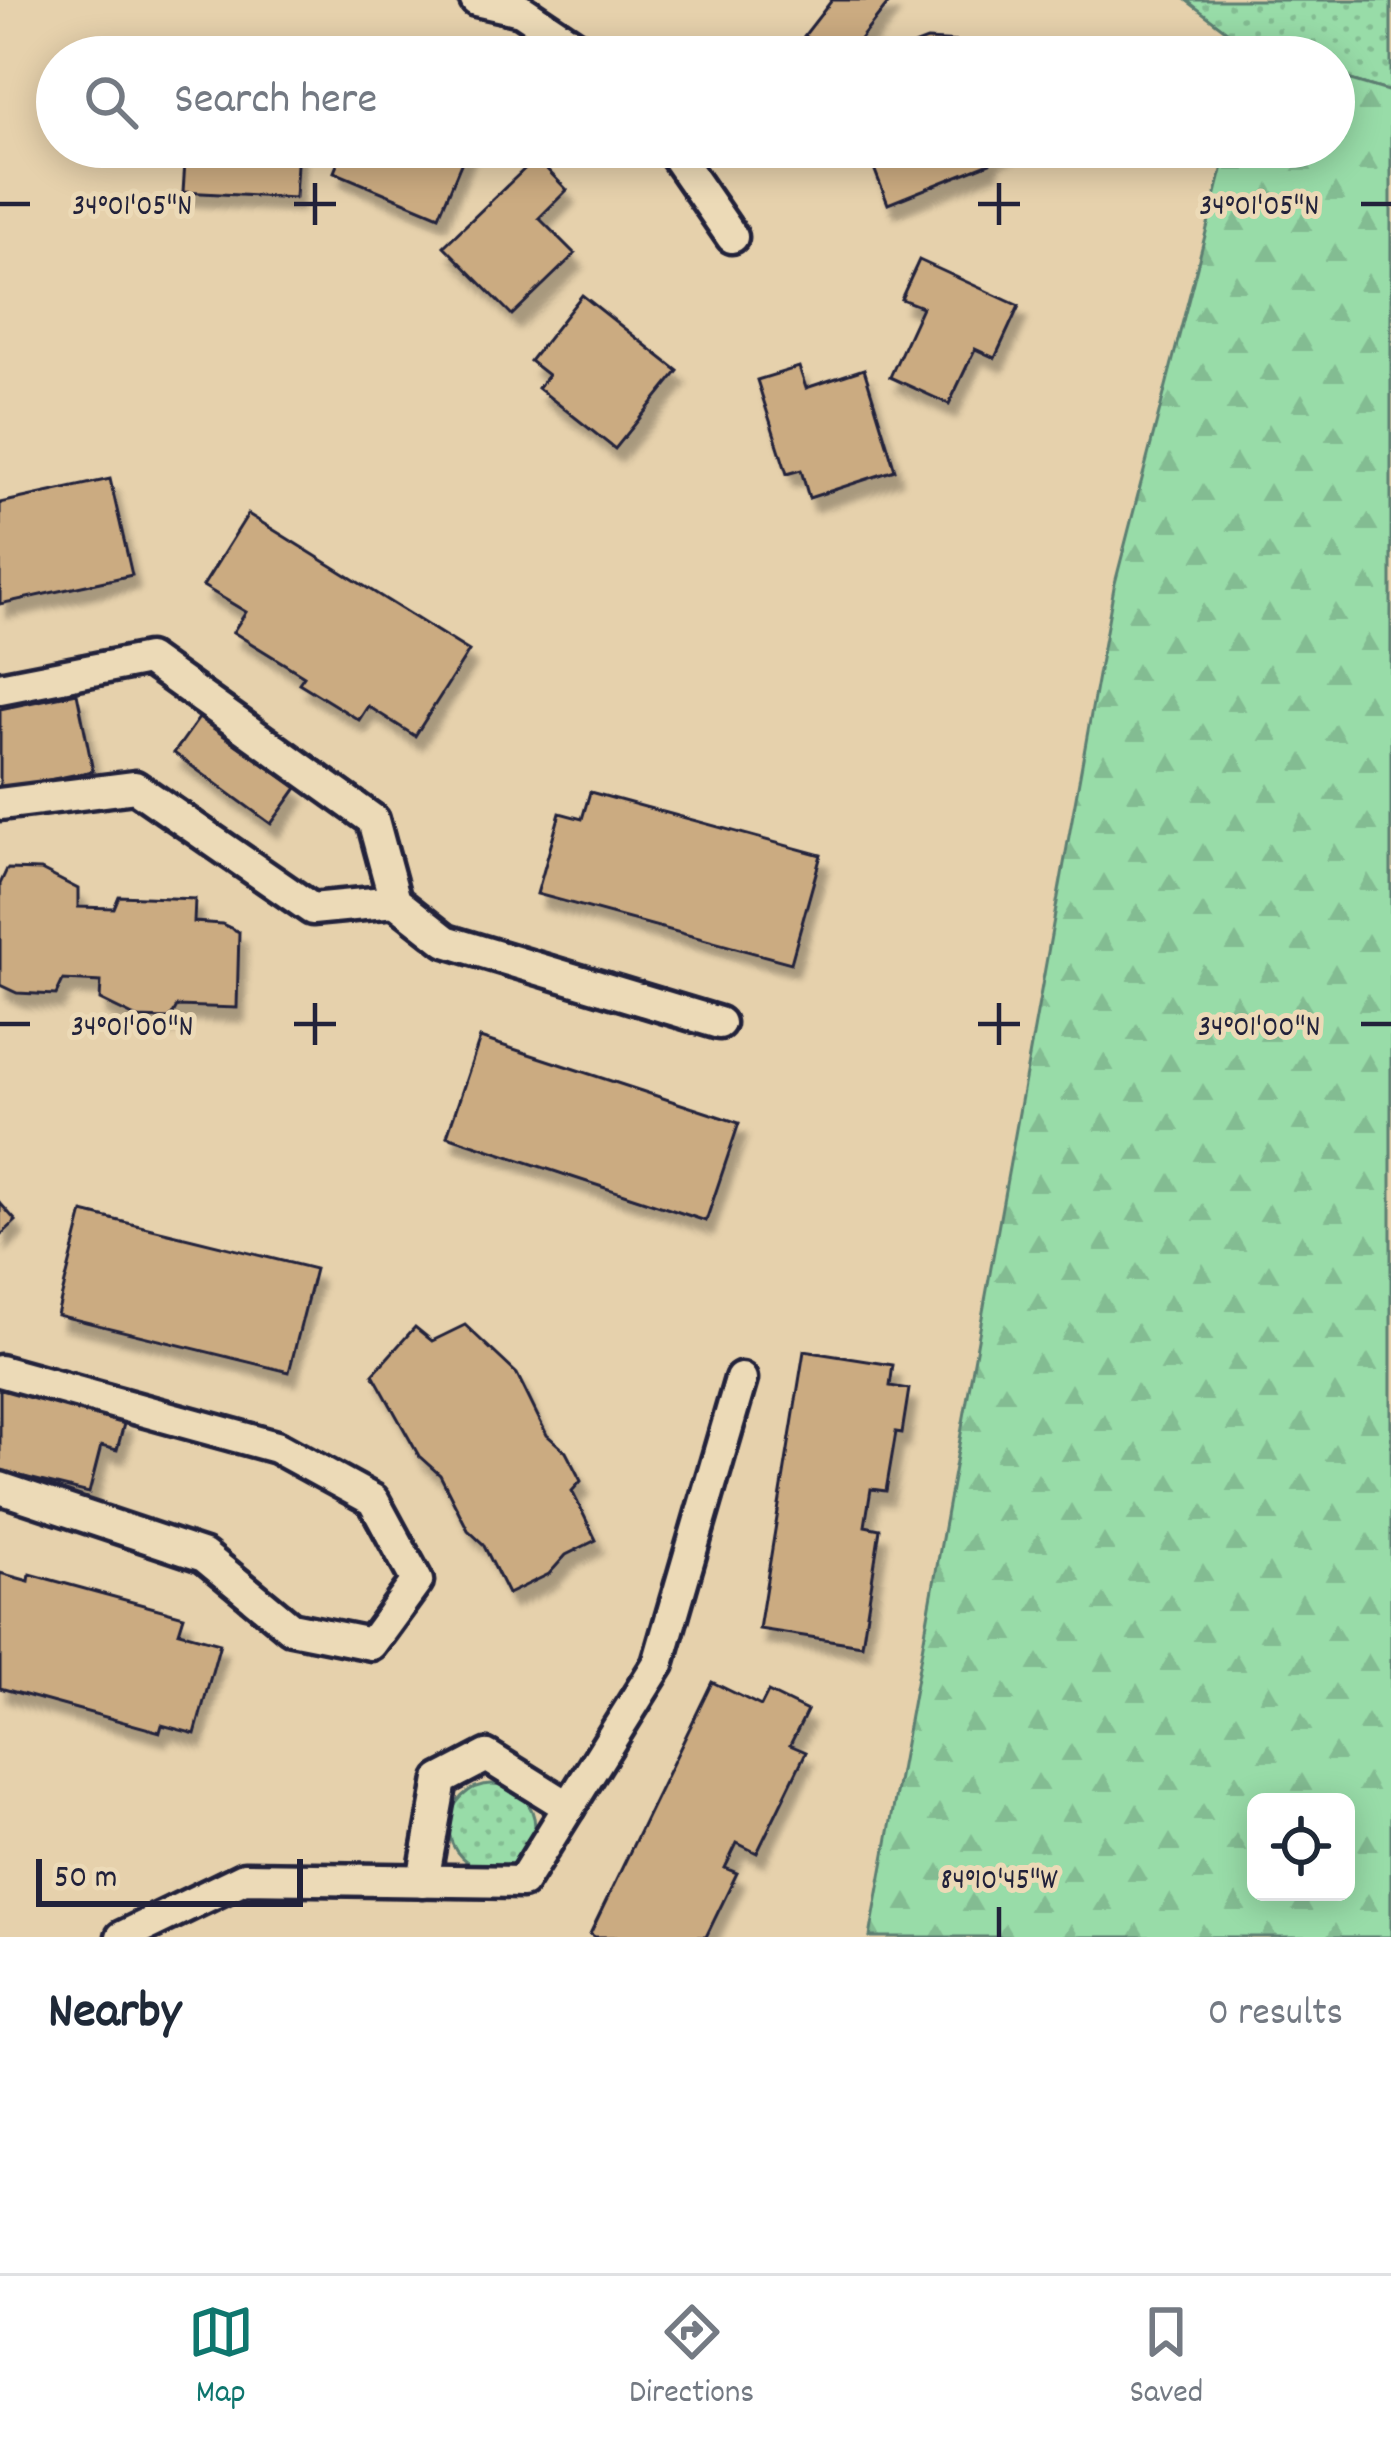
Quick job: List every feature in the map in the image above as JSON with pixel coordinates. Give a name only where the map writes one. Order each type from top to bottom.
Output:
[{"type":"street","points":[[476,0],[521,10],[560,36]]},
{"type":"street","points":[[684,168],[732,237]]},
{"type":"street","points":[[0,688],[148,659],[373,820],[395,901],[446,941],[719,1024]]},
{"type":"street","points":[[0,804],[135,787],[312,910],[395,901]]},
{"type":"street","points":[[0,1371],[276,1447],[373,1500],[417,1581],[371,1644],[292,1628],[204,1556],[0,1488]]},
{"type":"street","points":[[122,1937],[244,1878],[522,1882],[658,1664],[741,1379]]},
{"type":"street","points":[[423,1881],[440,1780],[487,1756],[569,1807]]},
{"type":"green space","points":[[1186,0],[1391,0],[1391,92],[1355,81],[1355,36],[1233,36]]},
{"type":"green space","points":[[1355,81],[1391,92],[1391,1937],[870,1937],[1114,587],[1223,168],[1355,168]]},
{"type":"green space","points":[[492,1784],[508,1787],[522,1797],[532,1811],[532,1843],[522,1857],[508,1867],[492,1870],[476,1867],[462,1857],[452,1843],[449,1827],[452,1811],[462,1797],[476,1787]]},
{"type":"building","points":[[832,0],[891,0],[863,36],[804,36]]},
{"type":"building","points":[[185,168],[297,168],[295,198],[183,192]]},
{"type":"building","points":[[336,168],[459,168],[439,216],[334,172]]},
{"type":"building","points":[[526,168],[546,168],[567,190],[539,218],[575,254],[512,315],[444,246]]},
{"type":"building","points":[[874,168],[978,168],[888,204]]},
{"type":"building","points":[[919,260],[1019,306],[995,358],[975,349],[949,404],[890,377],[922,307],[901,299]]},
{"type":"building","points":[[582,295],[678,371],[615,449],[538,388],[548,375],[530,361]]},
{"type":"building","points":[[799,367],[806,388],[864,369],[895,470],[809,498],[801,470],[787,474],[757,380]]},
{"type":"building","points":[[110,479],[132,575],[0,604],[0,503]]},
{"type":"building","points":[[248,514],[469,651],[415,736],[368,706],[359,720],[299,683],[304,676],[233,632],[246,612],[203,586]]},
{"type":"building","points":[[77,693],[93,771],[0,790],[0,709]]},
{"type":"building","points":[[199,718],[297,788],[271,824],[174,753]]},
{"type":"building","points":[[590,792],[821,855],[791,963],[537,894],[560,813],[582,819]]},
{"type":"building","points":[[7,869],[41,870],[78,889],[78,907],[114,908],[119,896],[195,899],[194,922],[222,924],[239,932],[237,1008],[177,1006],[170,1019],[137,1018],[100,1000],[101,982],[63,980],[56,995],[17,993],[0,985],[0,884]]},
{"type":"building","points":[[480,1038],[739,1123],[706,1221],[447,1136]]},
{"type":"building","points":[[0,1203],[16,1221],[0,1236]]},
{"type":"building","points":[[83,1212],[315,1269],[289,1372],[57,1315]]},
{"type":"building","points":[[465,1325],[517,1374],[547,1435],[566,1452],[581,1481],[572,1491],[596,1540],[566,1555],[549,1574],[508,1594],[483,1544],[468,1530],[440,1475],[419,1456],[373,1374],[415,1327],[432,1341]]},
{"type":"building","points":[[804,1351],[893,1365],[890,1386],[909,1389],[886,1491],[871,1489],[865,1526],[880,1529],[862,1645],[759,1629]]},
{"type":"building","points":[[0,1389],[125,1420],[117,1450],[101,1446],[89,1493],[0,1471]]},
{"type":"building","points":[[0,1573],[29,1581],[30,1574],[184,1616],[179,1632],[220,1643],[195,1734],[162,1725],[160,1732],[0,1688]]},
{"type":"building","points":[[712,1682],[761,1706],[768,1692],[807,1711],[790,1745],[806,1752],[757,1853],[737,1843],[725,1868],[737,1873],[706,1937],[595,1937],[590,1934]]}]
